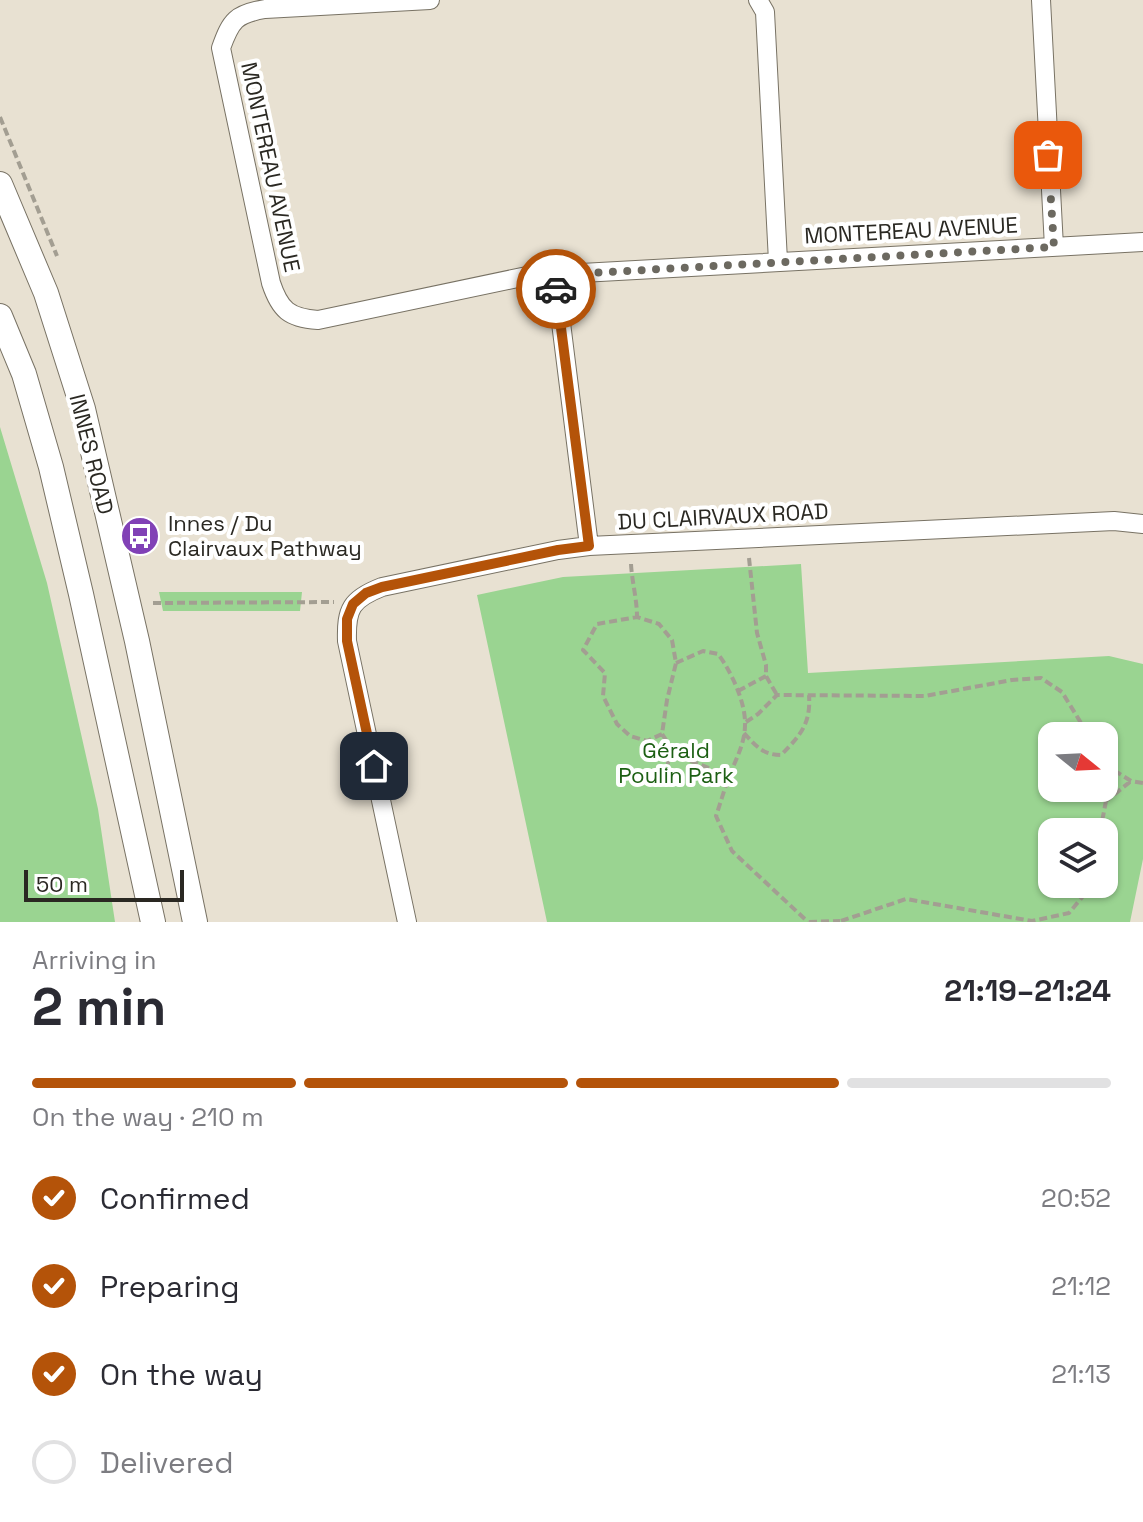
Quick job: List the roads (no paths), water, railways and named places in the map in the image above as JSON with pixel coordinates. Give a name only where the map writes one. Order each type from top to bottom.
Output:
[{"type":"main road","name":"INNES ROAD","points":[[0,184],[46,293],[83,409],[137,641],[195,922]]},
{"type":"main road","name":"INNES ROAD","points":[[0,316],[24,374],[51,467],[153,922]]},
{"type":"street","name":"MONTEREAU AVENUE","points":[[430,0],[245,12],[234,22],[221,48],[271,283],[276,298],[287,312],[303,319],[318,320],[527,276],[1143,242]]},
{"type":"street","name":"MONTEREAU AVENUE","points":[[758,0],[765,12],[778,261]]},
{"type":"street","points":[[1041,0],[1054,247]]},
{"type":"street","points":[[555,275],[589,546]]},
{"type":"street","name":"DU CLAIRVAUX ROAD","points":[[407,922],[347,641],[347,619],[353,604],[366,593],[382,587],[589,546],[1114,521],[1143,524]]},
{"type":"place","name":"Innes / Du Clairvaux Pathway","points":[[140,536]]},
{"type":"park label","name":"Gérald Poulin Park","points":[[676,762]]}]
